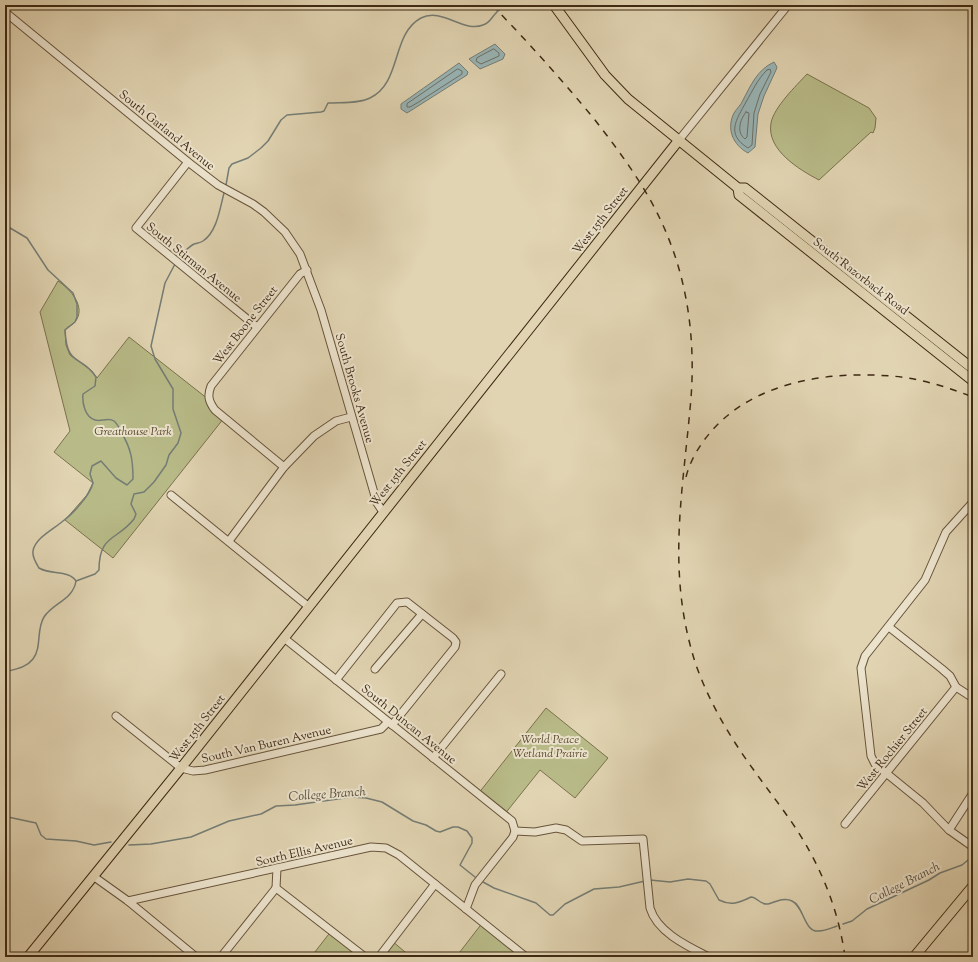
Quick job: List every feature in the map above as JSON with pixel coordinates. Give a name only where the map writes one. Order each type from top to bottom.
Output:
[{"type":"main road","name":"South Razorback Road","points":[[554,5],[605,75],[628,99],[738,188],[745,188],[973,369]]},
{"type":"main road","name":"West 15th Street","points":[[32,955],[93,876],[181,768],[679,140]]},
{"type":"main road","name":"South Razorback Road","points":[[738,188],[739,195],[973,381]]},
{"type":"main road","points":[[914,957],[973,886]]},
{"type":"street","name":"West 15th Street","points":[[679,140],[788,5]]},
{"type":"street","name":"South Garland Avenue","points":[[5,12],[188,162],[218,185],[253,204],[274,221],[293,242],[307,270]]},
{"type":"street","name":"South Stirman Avenue","points":[[188,162],[136,228],[257,327]]},
{"type":"street","name":"South Brooks Avenue","points":[[307,270],[321,310],[377,503],[383,512]]},
{"type":"street","name":"West Boone Street","points":[[284,467],[215,410],[209,399],[211,386],[300,274],[307,270]]},
{"type":"street","points":[[229,541],[284,467],[314,436],[325,427],[351,417]]},
{"type":"street","points":[[171,495],[308,607]]},
{"type":"street","points":[[973,502],[946,532],[925,580],[865,656],[861,668],[871,756],[875,764],[923,803],[949,830],[973,847]]},
{"type":"street","points":[[336,680],[398,603],[402,601],[406,602],[453,638],[456,642],[455,648],[390,723]]},
{"type":"street","points":[[376,669],[422,614]]},
{"type":"street","points":[[889,627],[945,672],[956,687],[973,698]]},
{"type":"street","name":"South Duncan Avenue","points":[[284,638],[512,821],[515,831]]},
{"type":"street","points":[[433,758],[501,674]]},
{"type":"street","name":"West Rochier Street","points":[[845,824],[956,687]]},
{"type":"street","points":[[116,716],[181,768]]},
{"type":"street","name":"South Van Buren Avenue","points":[[181,768],[205,770],[382,729],[390,723]]},
{"type":"street","points":[[949,830],[973,793]]},
{"type":"street","points":[[466,909],[475,885],[513,837],[515,831],[535,832],[556,828],[566,830],[582,841],[643,839],[652,916],[660,926],[679,940],[709,957]]},
{"type":"street","name":"South Ellis Avenue","points":[[128,902],[378,847],[393,851],[526,957]]},
{"type":"street","points":[[221,957],[276,888],[277,868]]},
{"type":"street","points":[[93,876],[196,957]]},
{"type":"street","points":[[379,957],[435,884]]},
{"type":"street","points":[[276,888],[365,957]]},
{"type":"green space","points":[[807,74],[869,108],[876,118],[873,133],[871,132],[819,180],[794,165],[786,158],[774,142],[771,133],[771,123],[776,110]]},
{"type":"green space","name":"Greathouse Park","points":[[58,281],[76,299],[79,310],[75,322],[65,330],[66,345],[70,355],[92,371],[97,378],[129,337],[208,399],[224,418],[113,558],[65,520],[87,495],[93,483],[54,452],[70,431],[40,312]]},
{"type":"green space","name":"World Peace Wetland Prairie","points":[[546,708],[608,758],[575,798],[540,770],[504,815],[478,794]]},
{"type":"green space","points":[[483,922],[526,957],[456,957]]},
{"type":"green space","points":[[332,930],[365,957],[311,957]]},
{"type":"green space","points":[[392,941],[411,957],[379,957]]},
{"type":"water","points":[[495,44],[505,54],[503,59],[480,69],[469,59]]},
{"type":"water","points":[[774,62],[777,67],[758,114],[755,147],[748,153],[738,146],[732,136],[732,119],[755,78],[763,69]]},
{"type":"water","points":[[459,63],[468,72],[467,75],[407,113],[401,109],[401,104]]},
{"type":"waterway","points":[[226,185],[229,168],[232,164],[248,158],[261,148],[268,141],[281,120],[287,115],[321,112],[324,111],[328,103],[365,100],[380,91],[392,70],[405,35],[412,25],[421,18],[429,15],[445,17],[468,26],[475,27],[487,23],[505,5]]},
{"type":"waterway","points":[[178,259],[190,247],[203,241],[212,232],[224,193]]},
{"type":"waterway","points":[[5,225],[27,238],[48,270],[73,293],[77,304],[77,317],[75,322],[65,330],[66,342],[72,356],[85,365],[96,377],[95,386],[83,394],[85,409],[89,416],[95,420],[109,419],[115,422],[127,443],[131,454],[133,479],[127,485],[116,478],[101,461],[92,466],[90,474],[93,483],[81,504],[71,514],[45,534],[34,546],[34,560],[39,568],[69,575],[76,581]]},
{"type":"waterway","points":[[5,672],[24,666],[33,659],[36,654],[40,627],[44,617],[52,608],[71,593],[76,581],[95,574],[99,570],[102,550],[106,544],[110,539],[128,526],[134,519],[136,514],[131,504],[134,494],[144,492],[154,482],[166,465],[169,455],[178,443],[181,433],[173,409],[173,389],[155,359],[151,346],[165,283],[175,264]]},
{"type":"waterway","name":"College Branch","points":[[129,845],[151,844],[191,837],[229,821],[261,814],[276,806],[295,805],[352,797],[366,798],[382,802],[413,821],[426,825],[436,831],[440,832],[453,827],[458,827],[467,831],[472,838],[472,843],[460,865],[475,877]]},
{"type":"waterway","name":"College Branch","points":[[5,814],[8,817],[36,823],[41,835],[46,839],[76,841],[94,845],[111,842]]},
{"type":"waterway","name":"College Branch","points":[[843,924],[852,921],[867,909],[929,880],[940,873],[962,865],[973,856]]},
{"type":"waterway","name":"College Branch","points":[[650,880],[670,882],[688,879],[706,881],[710,884],[719,900],[727,903],[739,902],[751,897],[765,904],[789,900],[796,904],[810,928],[819,931],[837,926]]},
{"type":"waterway","name":"College Branch","points":[[483,882],[494,888],[536,903],[550,915],[553,915],[565,904],[594,889],[619,887],[645,881]]},
{"type":"railway","points":[[492,5],[519,33],[595,120],[626,162],[645,191],[661,221],[676,258],[682,278],[690,322],[692,365],[692,387],[679,536],[681,597],[686,629],[700,676],[720,717],[744,756],[797,830],[816,864],[828,890],[840,930],[845,957]]},
{"type":"railway","points":[[686,477],[695,454],[709,434],[726,416],[746,402],[768,391],[792,384],[816,378],[866,375],[891,376],[933,384],[973,397]]}]
